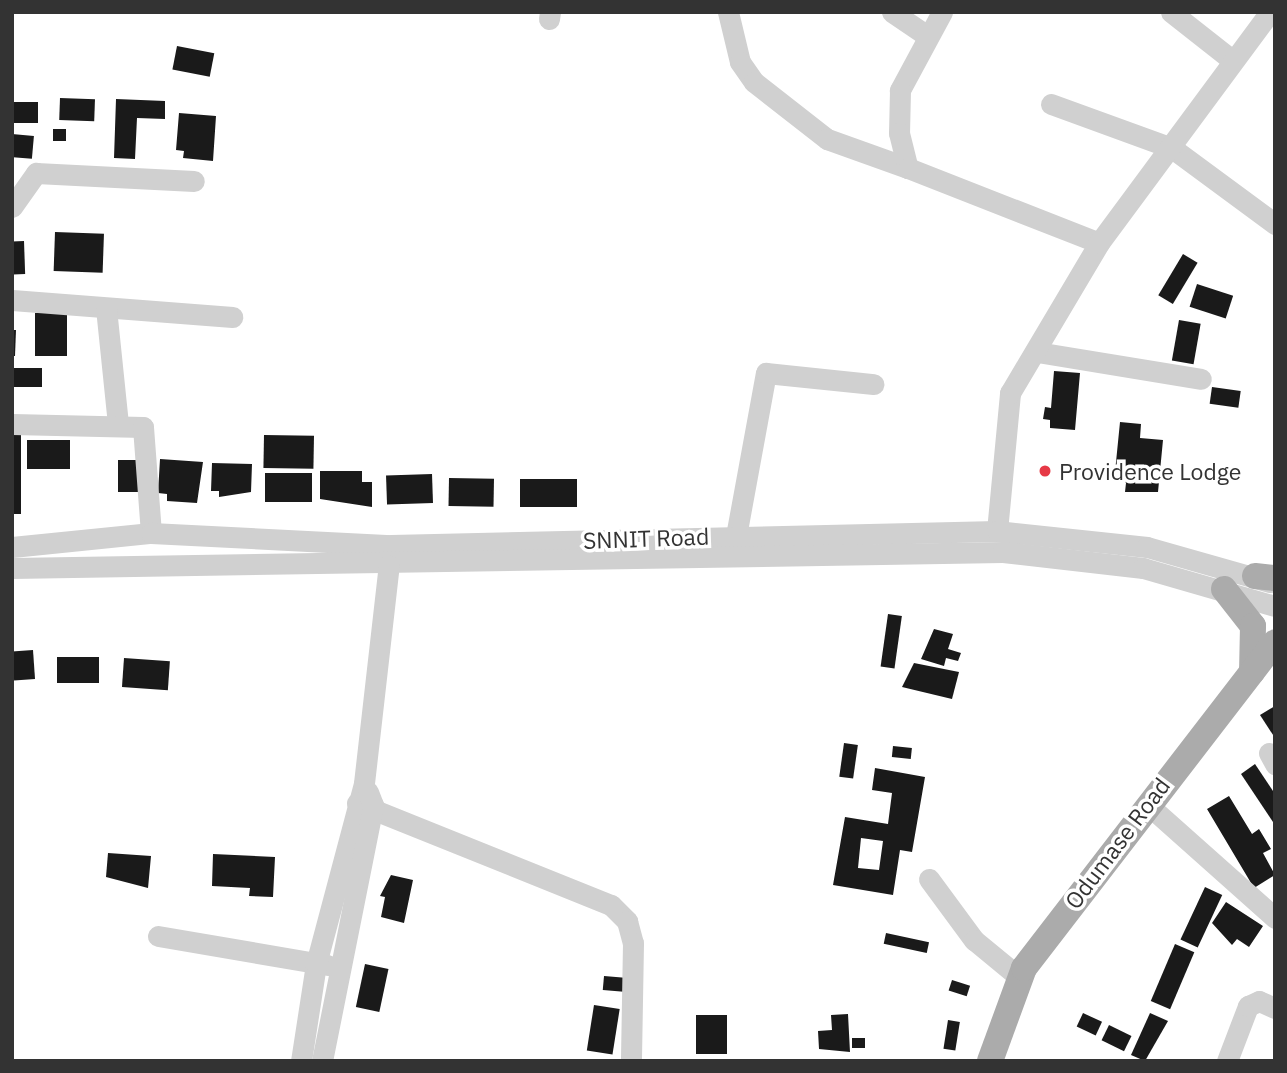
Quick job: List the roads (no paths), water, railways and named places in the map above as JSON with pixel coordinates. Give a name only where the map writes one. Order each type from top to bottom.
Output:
[{"type":"main road","points":[[1224,589],[1253,626],[1261,664]]},
{"type":"main road","name":"Odumase Road","points":[[990,1061],[1019,977],[1147,804],[1261,664],[1275,642]]},
{"type":"street","points":[[728,12],[740,62],[754,82],[827,139],[1099,243]]},
{"type":"street","points":[[892,12],[926,35]]},
{"type":"street","points":[[908,168],[897,108],[926,35],[943,12]]},
{"type":"street","points":[[1171,12],[1233,60]]},
{"type":"street","points":[[997,531],[1004,416],[1010,393],[1037,352],[1099,243],[1172,148],[1270,12]]},
{"type":"street","points":[[1051,104],[1172,148],[1275,224]]},
{"type":"street","points":[[12,207],[36,173],[194,181]]},
{"type":"street","points":[[12,300],[232,317]]},
{"type":"street","points":[[106,308],[118,424]]},
{"type":"street","points":[[1037,352],[1200,379]]},
{"type":"street","points":[[736,536],[766,373],[873,384]]},
{"type":"street","points":[[12,424],[138,423],[148,434],[151,533]]},
{"type":"street","name":"SNNIT Road","points":[[12,568],[390,565],[627,550],[664,538],[997,531],[1147,547],[1268,579]]},
{"type":"street","name":"SNNIT Road","points":[[12,547],[151,533],[391,545],[627,550],[665,559],[1014,553],[1143,568],[1224,589],[1275,606]]},
{"type":"street","points":[[664,538],[665,559]]},
{"type":"street","points":[[301,1061],[327,965],[365,797],[390,565]]},
{"type":"street","points":[[365,797],[611,905],[627,921],[633,943],[631,1061]]},
{"type":"street","points":[[1147,804],[1275,918]]},
{"type":"street","points":[[929,879],[974,940],[1019,977]]},
{"type":"street","points":[[158,936],[327,965]]},
{"type":"street","points":[[322,1061],[327,965]]},
{"type":"street","points":[[1227,1061],[1248,1006],[1259,1001],[1275,1008]]},
{"type":"place","name":"Providence Lodge","points":[[1045,471]]}]
